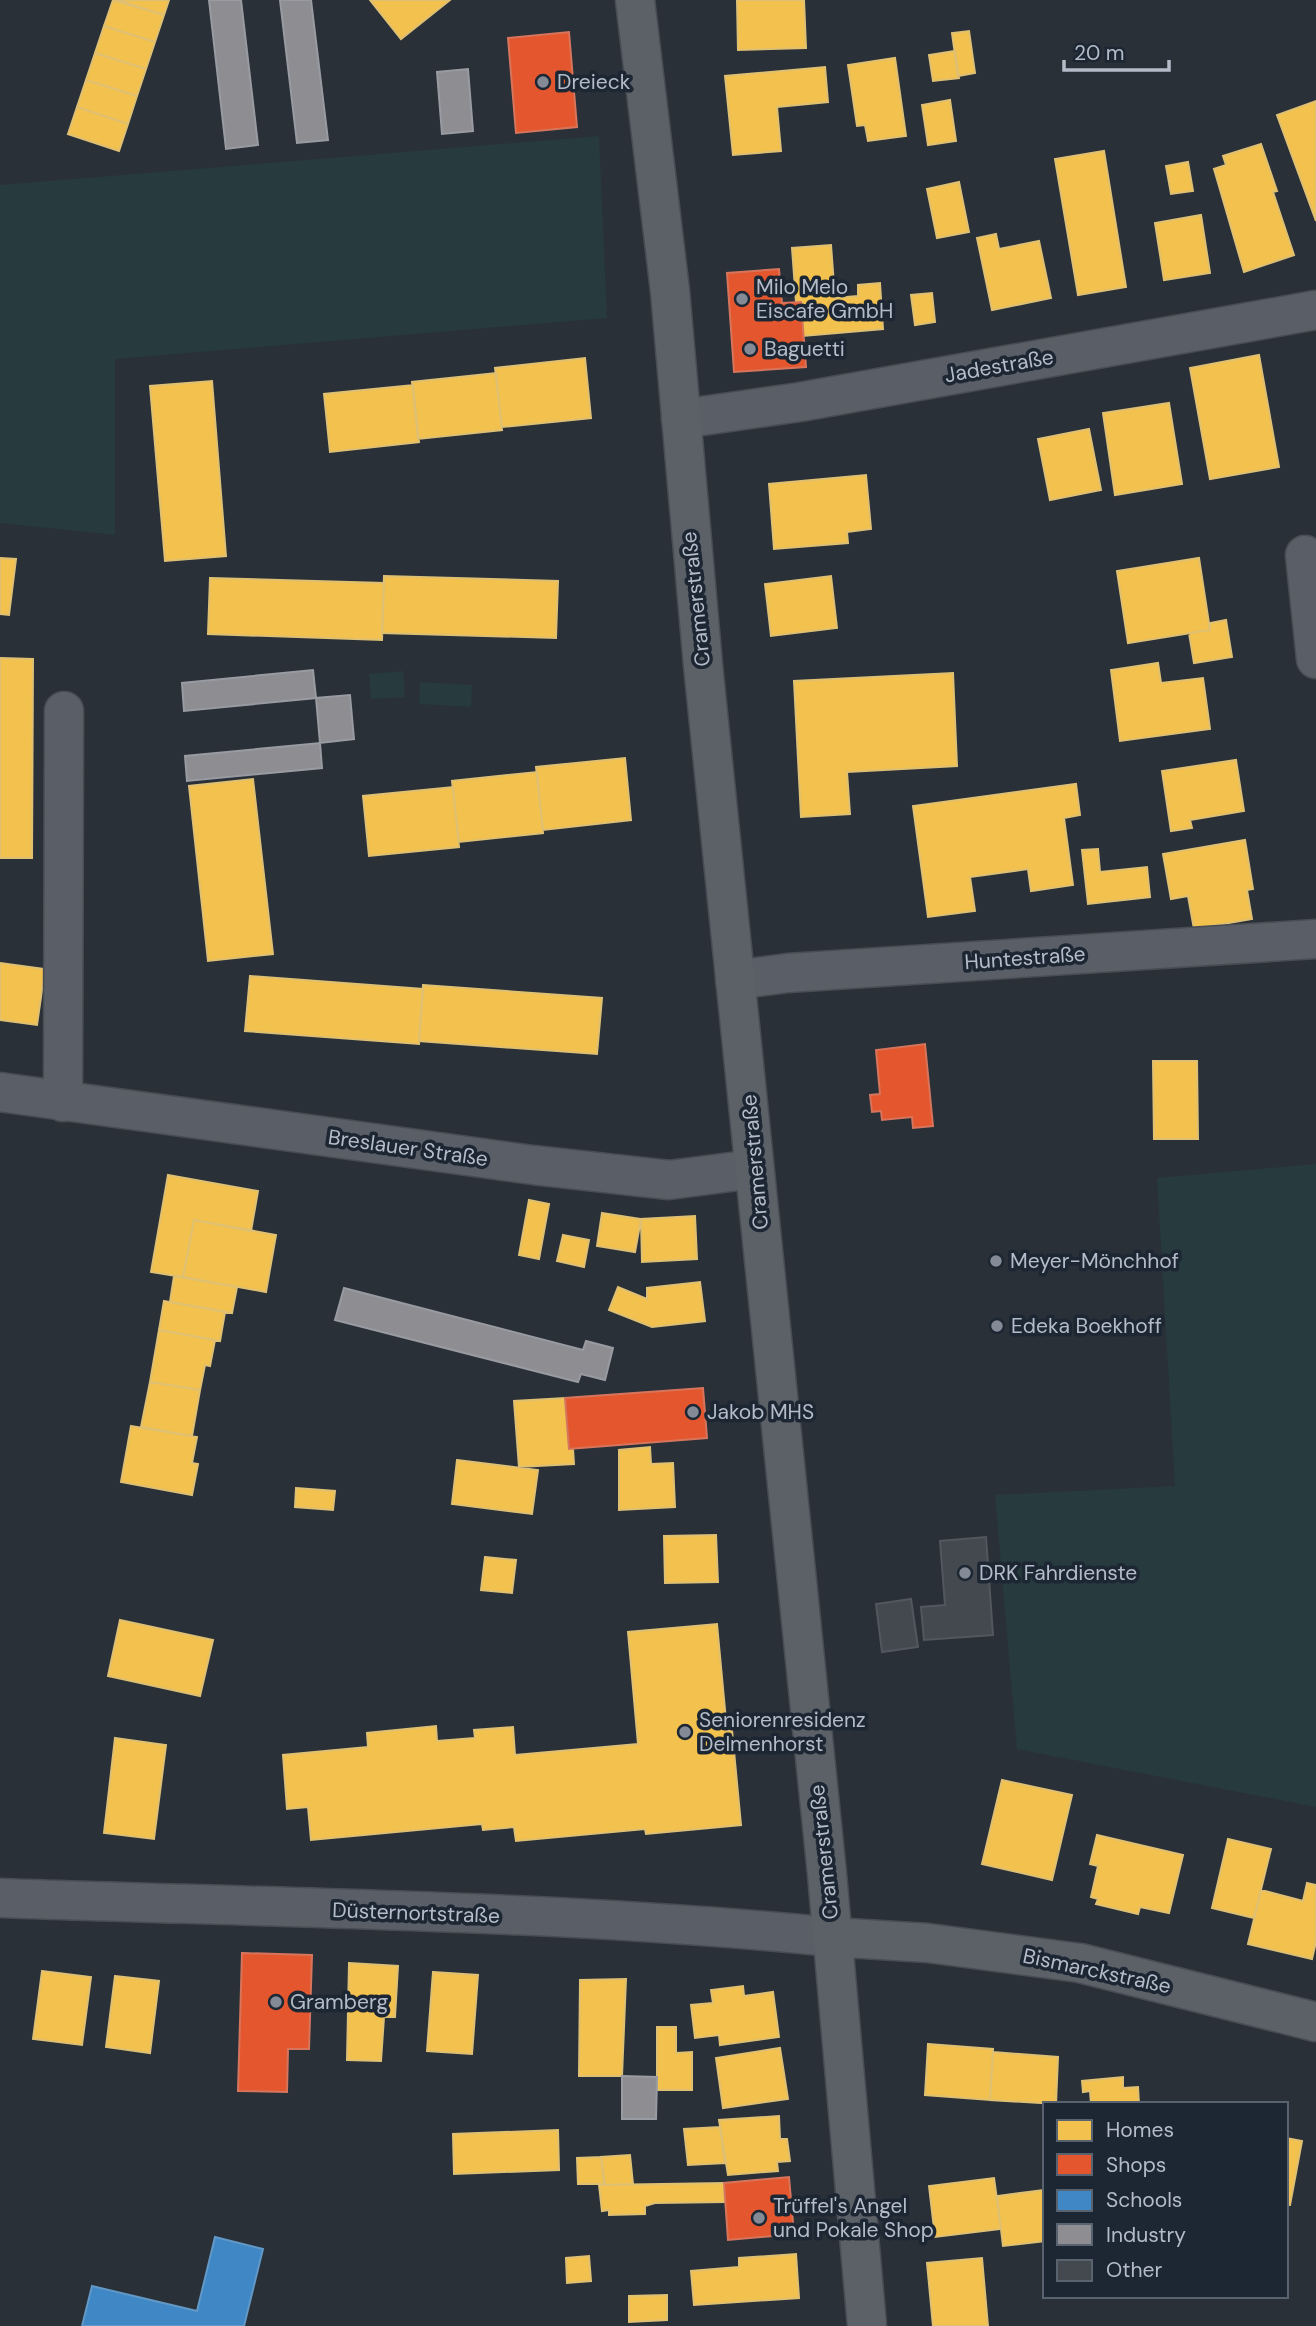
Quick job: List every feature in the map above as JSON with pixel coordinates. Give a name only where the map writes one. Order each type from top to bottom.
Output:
[{"type":"main road","name":"Cramerstraße","points":[[635,0],[669,278],[735,981],[786,1454],[867,2326]]},
{"type":"main road","name":"Bismarckstraße","points":[[832,1937],[928,1943],[1080,1963],[1316,2022]]},
{"type":"street","name":"Jadestraße","points":[[681,419],[800,402],[1316,310]]},
{"type":"street","points":[[1305,555],[1316,659]]},
{"type":"street","points":[[63,1102],[64,711]]},
{"type":"street","name":"Huntestraße","points":[[735,981],[788,973],[1316,939]]},
{"type":"street","name":"Breslauer Straße","points":[[0,1092],[533,1165],[669,1180],[754,1169]]},
{"type":"street","name":"Düsternortstraße","points":[[0,1898],[440,1913],[731,1928],[832,1937]]},
{"type":"green space","points":[[599,136],[607,318],[115,359],[115,535],[0,523],[0,185]]},
{"type":"green space","points":[[403,671],[405,697],[371,699],[369,674]]},
{"type":"green space","points":[[420,682],[472,685],[471,707],[419,704]]},
{"type":"green space","points":[[1316,1164],[1316,1807],[1017,1749],[995,1495],[1175,1486],[1157,1178]]},
{"type":"building: Homes","points":[[113,0],[164,15],[155,42],[104,26]]},
{"type":"building: Homes","points":[[117,0],[169,0],[164,15]]},
{"type":"building: Homes","points":[[370,0],[450,0],[401,39]]},
{"type":"building: Homes","points":[[737,0],[804,0],[806,48],[738,50]]},
{"type":"building: Homes","points":[[104,26],[155,42],[146,69],[95,53]]},
{"type":"building: Homes","points":[[969,31],[975,73],[958,76],[952,33]]},
{"type":"building: Homes","points":[[955,51],[959,78],[933,81],[929,55]]},
{"type":"building: Homes","points":[[95,53],[146,69],[137,96],[86,80]]},
{"type":"building: Homes","points":[[895,58],[906,136],[868,141],[865,125],[857,126],[848,65]]},
{"type":"building: Homes","points":[[825,67],[828,102],[777,107],[781,151],[733,155],[725,76]]},
{"type":"building: Homes","points":[[86,80],[137,96],[128,124],[77,107]]},
{"type":"building: Homes","points":[[950,100],[956,141],[928,145],[922,105]]},
{"type":"building: Homes","points":[[1316,101],[1316,221],[1277,115]]},
{"type":"building: Homes","points":[[77,107],[128,124],[119,151],[68,134]]},
{"type":"building: Homes","points":[[1261,144],[1277,191],[1273,192],[1294,255],[1244,272],[1214,169],[1226,165],[1223,156]]},
{"type":"building: Homes","points":[[1104,151],[1126,287],[1078,295],[1055,159]]},
{"type":"building: Homes","points":[[1188,162],[1193,191],[1171,194],[1166,166]]},
{"type":"building: Homes","points":[[959,182],[969,232],[937,238],[927,189]]},
{"type":"building: Homes","points":[[1201,215],[1210,273],[1164,280],[1155,223]]},
{"type":"building: Homes","points":[[996,234],[999,249],[1039,241],[1051,298],[992,310],[977,238]]},
{"type":"building: Homes","points":[[831,245],[835,298],[858,296],[858,285],[880,283],[883,329],[803,336],[801,302],[796,302],[792,248]]},
{"type":"building: Homes","points":[[932,293],[935,322],[915,325],[911,295]]},
{"type":"building: Homes","points":[[1259,355],[1279,467],[1210,479],[1190,368]]},
{"type":"building: Homes","points":[[585,358],[591,418],[502,427],[495,368]]},
{"type":"building: Homes","points":[[496,373],[502,430],[418,439],[412,382]]},
{"type":"building: Homes","points":[[212,381],[226,556],[165,561],[150,386]]},
{"type":"building: Homes","points":[[413,385],[419,442],[330,452],[324,394]]},
{"type":"building: Homes","points":[[1169,403],[1182,484],[1115,495],[1103,413]]},
{"type":"building: Homes","points":[[1089,429],[1101,490],[1050,500],[1038,439]]},
{"type":"building: Homes","points":[[866,475],[871,529],[847,532],[848,543],[774,549],[769,484]]},
{"type":"building: Homes","points":[[0,558],[16,559],[9,615],[0,614]]},
{"type":"building: Homes","points":[[1199,558],[1210,630],[1128,643],[1117,571]]},
{"type":"building: Homes","points":[[384,576],[558,581],[556,638],[382,633]]},
{"type":"building: Homes","points":[[831,576],[837,628],[771,636],[765,584]]},
{"type":"building: Homes","points":[[210,578],[384,583],[382,640],[208,634]]},
{"type":"building: Homes","points":[[1226,620],[1232,657],[1194,663],[1189,633],[1210,630],[1210,623]]},
{"type":"building: Homes","points":[[0,658],[33,659],[32,858],[0,858]]},
{"type":"building: Homes","points":[[1158,663],[1161,683],[1203,678],[1210,729],[1120,741],[1111,670]]},
{"type":"building: Homes","points":[[953,673],[957,766],[847,772],[850,814],[801,817],[794,681]]},
{"type":"building: Homes","points":[[625,758],[631,820],[543,830],[536,767]]},
{"type":"building: Homes","points":[[1236,760],[1244,811],[1190,820],[1192,828],[1171,831],[1162,771]]},
{"type":"building: Homes","points":[[537,772],[543,833],[459,842],[452,781]]},
{"type":"building: Homes","points":[[253,779],[273,954],[208,961],[189,786]]},
{"type":"building: Homes","points":[[1076,784],[1080,815],[1064,818],[1073,885],[1031,891],[1028,869],[970,877],[975,911],[928,917],[913,806]]},
{"type":"building: Homes","points":[[453,787],[459,847],[369,856],[363,796]]},
{"type":"building: Homes","points":[[1245,840],[1253,889],[1247,890],[1252,919],[1194,929],[1188,896],[1171,899],[1163,854]]},
{"type":"building: Homes","points":[[1098,849],[1100,872],[1147,867],[1150,897],[1088,904],[1082,850]]},
{"type":"building: Homes","points":[[0,963],[45,969],[37,1025],[0,1020]]},
{"type":"building: Homes","points":[[250,976],[423,989],[419,1044],[245,1031]]},
{"type":"building: Homes","points":[[423,985],[602,998],[597,1054],[419,1041]]},
{"type":"building: Homes","points":[[1153,1061],[1197,1061],[1198,1139],[1154,1139]]},
{"type":"building: Homes","points":[[168,1175],[258,1191],[251,1231],[194,1220],[183,1277],[151,1272]]},
{"type":"building: Homes","points":[[529,1200],[549,1204],[539,1259],[519,1255]]},
{"type":"building: Homes","points":[[602,1213],[641,1219],[635,1252],[597,1246]]},
{"type":"building: Homes","points":[[695,1216],[697,1259],[642,1262],[641,1219]]},
{"type":"building: Homes","points":[[194,1220],[276,1235],[266,1292],[183,1277]]},
{"type":"building: Homes","points":[[563,1235],[589,1240],[584,1267],[557,1261]]},
{"type":"building: Homes","points":[[174,1276],[237,1287],[232,1313],[170,1302]]},
{"type":"building: Homes","points":[[700,1282],[705,1321],[652,1327],[609,1310],[618,1287],[647,1299],[647,1288]]},
{"type":"building: Homes","points":[[164,1301],[225,1312],[220,1341],[159,1330]]},
{"type":"building: Homes","points":[[159,1330],[215,1340],[210,1366],[205,1365],[200,1390],[150,1382]]},
{"type":"building: Homes","points":[[150,1382],[200,1390],[192,1436],[141,1427]]},
{"type":"building: Homes","points":[[565,1398],[569,1449],[573,1449],[574,1464],[519,1467],[514,1401]]},
{"type":"building: Homes","points":[[131,1426],[197,1437],[192,1463],[198,1464],[192,1495],[121,1482]]},
{"type":"building: Homes","points":[[650,1447],[651,1464],[673,1463],[675,1507],[619,1510],[619,1450]]},
{"type":"building: Homes","points":[[457,1460],[538,1470],[532,1514],[452,1504]]},
{"type":"building: Homes","points":[[296,1488],[335,1491],[333,1510],[295,1507]]},
{"type":"building: Homes","points":[[716,1535],[718,1582],[665,1583],[664,1536]]},
{"type":"building: Homes","points":[[485,1557],[516,1560],[512,1593],[481,1590]]},
{"type":"building: Homes","points":[[120,1620],[213,1640],[200,1696],[108,1676]]},
{"type":"building: Homes","name":"Seniorenresidenz Delmenhorst","points":[[717,1624],[727,1731],[732,1730],[741,1825],[646,1834],[645,1829],[516,1841],[514,1827],[483,1830],[482,1824],[311,1840],[308,1807],[287,1809],[283,1755],[368,1747],[367,1733],[436,1726],[437,1741],[475,1738],[474,1730],[513,1727],[515,1755],[638,1744],[628,1632]]},
{"type":"building: Homes","points":[[115,1738],[166,1745],[154,1839],[104,1833]]},
{"type":"building: Homes","points":[[1002,1780],[1072,1795],[1052,1880],[982,1864]]},
{"type":"building: Homes","points":[[1097,1835],[1183,1855],[1169,1913],[1140,1907],[1138,1914],[1096,1904],[1098,1899],[1091,1897],[1098,1866],[1090,1864]]},
{"type":"building: Homes","points":[[1228,1839],[1271,1849],[1254,1918],[1212,1908]]},
{"type":"building: Homes","points":[[1307,1883],[1316,1885],[1316,1942],[1312,1959],[1248,1944],[1261,1890],[1303,1901]]},
{"type":"building: Homes","points":[[349,1963],[398,1966],[395,2017],[384,2017],[381,2061],[347,2060]]},
{"type":"building: Homes","points":[[42,1971],[91,1977],[82,2045],[33,2039]]},
{"type":"building: Homes","points":[[433,1972],[478,1975],[472,2054],[427,2051]]},
{"type":"building: Homes","points":[[115,1976],[159,1981],[150,2053],[106,2047]]},
{"type":"building: Homes","points":[[626,1979],[622,2076],[579,2076],[580,1980]]},
{"type":"building: Homes","points":[[743,1986],[744,1996],[773,1992],[779,2037],[720,2045],[719,2035],[695,2038],[691,2005],[713,2003],[711,1990]]},
{"type":"building: Homes","points":[[657,2027],[676,2027],[676,2053],[692,2052],[692,2090],[657,2090]]},
{"type":"building: Homes","points":[[928,2044],[993,2049],[990,2100],[925,2095]]},
{"type":"building: Homes","points":[[780,2048],[788,2099],[723,2108],[716,2058]]},
{"type":"building: Homes","points":[[993,2052],[1058,2057],[1056,2102],[990,2100]]},
{"type":"building: Homes","points":[[1123,2077],[1123,2088],[1138,2087],[1139,2102],[1091,2102],[1090,2091],[1083,2092],[1082,2081]]},
{"type":"building: Homes","points":[[779,2116],[780,2139],[787,2139],[790,2161],[777,2162],[778,2171],[728,2175],[719,2120]]},
{"type":"building: Homes","points":[[720,2127],[725,2163],[688,2165],[684,2129]]},
{"type":"building: Homes","points":[[558,2130],[559,2170],[454,2174],[453,2134]]},
{"type":"building: Homes","points":[[1288,2138],[1302,2141],[1288,2205]]},
{"type":"building: Homes","points":[[630,2155],[633,2184],[605,2185],[601,2157]]},
{"type":"building: Homes","points":[[601,2157],[604,2184],[578,2184],[577,2158]]},
{"type":"building: Homes","points":[[994,2178],[1001,2229],[935,2237],[929,2186]]},
{"type":"building: Homes","points":[[724,2183],[725,2202],[655,2203],[645,2206],[645,2214],[609,2215],[609,2210],[602,2211],[599,2185]]},
{"type":"building: Homes","points":[[1043,2190],[1043,2241],[1003,2246],[997,2196]]},
{"type":"building: Homes","points":[[796,2254],[799,2298],[694,2305],[691,2271],[739,2267],[739,2258]]},
{"type":"building: Homes","points":[[589,2256],[591,2281],[567,2283],[566,2258]]},
{"type":"building: Homes","points":[[982,2258],[988,2326],[933,2326],[927,2263]]},
{"type":"building: Homes","points":[[667,2295],[667,2320],[629,2322],[629,2296]]},
{"type":"building: Shops","name":"Dreieck","points":[[569,32],[577,127],[516,133],[508,38]]},
{"type":"building: Shops","points":[[779,269],[782,303],[801,302],[806,367],[734,372],[727,273]]},
{"type":"building: Shops","points":[[925,1044],[933,1126],[913,1128],[912,1117],[882,1120],[881,1111],[872,1112],[870,1095],[880,1094],[876,1050]]},
{"type":"building: Shops","points":[[703,1388],[707,1438],[569,1449],[565,1398]]},
{"type":"building: Shops","name":"Gramberg","points":[[242,1953],[312,1955],[309,2049],[288,2049],[287,2092],[238,2091]]},
{"type":"building: Shops","name":"Trüffel's Angel und Pokale Shop","points":[[789,2177],[794,2234],[728,2240],[724,2183]]},
{"type":"building: Schools","points":[[215,2237],[263,2249],[244,2326],[82,2326],[92,2286],[197,2311]]},
{"type":"building: Industry","points":[[209,0],[241,0],[258,145],[226,149]]},
{"type":"building: Industry","points":[[280,0],[311,0],[328,140],[297,143]]},
{"type":"building: Industry","points":[[468,69],[473,131],[442,134],[437,72]]},
{"type":"building: Industry","points":[[313,670],[316,698],[184,711],[182,683]]},
{"type":"building: Industry","points":[[350,695],[354,739],[320,743],[316,698]]},
{"type":"building: Industry","points":[[320,743],[322,768],[187,781],[185,756]]},
{"type":"building: Industry","points":[[344,1288],[583,1350],[586,1341],[613,1348],[605,1380],[581,1374],[578,1382],[335,1320]]},
{"type":"building: Industry","points":[[622,2076],[657,2077],[656,2119],[622,2119]]},
{"type":"building: Other","name":"DRK Fahrdienste","points":[[986,1537],[993,1635],[924,1640],[921,1607],[945,1605],[940,1541]]},
{"type":"building: Other","points":[[911,1599],[918,1647],[882,1652],[876,1604]]},
{"type":"place","name":"Dreieck","points":[[543,82]]},
{"type":"place","name":"Milo Melo Eiscafe GmbH","points":[[742,299]]},
{"type":"place","name":"Baguetti","points":[[750,349]]},
{"type":"place","name":"Meyer-Mönchhof","points":[[996,1261]]},
{"type":"place","name":"Edeka Boekhoff","points":[[997,1326]]},
{"type":"place","name":"Jakob MHS","points":[[693,1412]]},
{"type":"place","name":"DRK Fahrdienste","points":[[965,1573]]},
{"type":"place","name":"Seniorenresidenz Delmenhorst","points":[[685,1732]]},
{"type":"place","name":"Gramberg","points":[[276,2002]]},
{"type":"place","name":"Trüffel's Angel und Pokale Shop","points":[[759,2218]]}]
